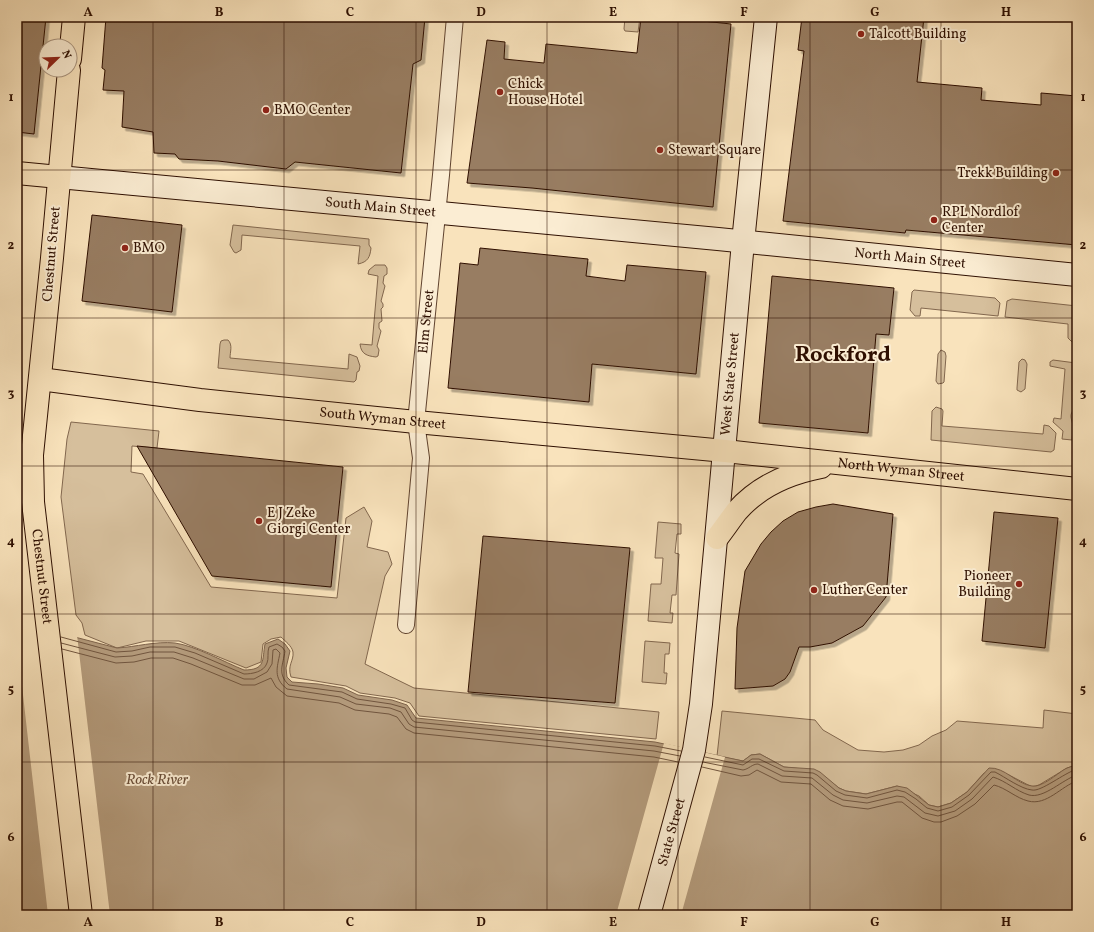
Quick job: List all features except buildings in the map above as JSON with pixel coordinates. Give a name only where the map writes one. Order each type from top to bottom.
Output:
[{"type":"main road","points":[[72,38],[74,17]]},
{"type":"main road","name":"Chestnut Street","points":[[68,78],[32,455],[33,502],[81,915]]},
{"type":"main road","name":"South Main Street","points":[[17,173],[58,177]]},
{"type":"main road","name":"South Wyman Street","points":[[40,379],[200,400],[725,451]]},
{"type":"main road","name":"North Wyman Street","points":[[725,451],[1077,488]]},
{"type":"main road","points":[[717,538],[742,506],[772,483],[790,475],[811,469],[840,464]]},
{"type":"street","name":"Elm Street","points":[[406,625],[421,458],[416,422],[455,17]]},
{"type":"street","name":"West State Street","points":[[694,750],[701,704],[743,242],[766,17]]},
{"type":"street","name":"South Main Street","points":[[58,177],[743,242]]},
{"type":"street","name":"North Main Street","points":[[743,242],[1077,275]]},
{"type":"street","name":"State Street","points":[[649,915],[694,750]]},
{"type":"shaded area","points":[[625,17],[640,17],[638,32],[625,31]]},
{"type":"shaded area","points":[[233,225],[369,239],[371,251],[366,260],[358,264],[360,246],[242,235],[241,250],[236,253],[230,245]]},
{"type":"shaded area","points":[[375,265],[385,265],[387,268],[387,274],[384,276],[383,283],[385,286],[381,301],[383,304],[381,309],[382,321],[379,323],[379,328],[381,331],[377,346],[379,350],[378,356],[376,357],[365,354],[360,344],[372,345],[378,276],[368,274],[369,270]]},
{"type":"shaded area","points":[[914,290],[995,298],[1000,303],[998,316],[921,308],[920,316],[915,316],[910,310],[912,292]]},
{"type":"shaded area","points":[[1012,299],[1077,306],[1077,342],[1072,342],[1068,338],[1068,324],[1005,317],[1007,301]]},
{"type":"shaded area","points":[[228,340],[230,342],[230,358],[348,369],[349,354],[357,357],[360,366],[359,371],[357,372],[356,380],[354,382],[218,368],[220,344],[221,341]]},
{"type":"shaded area","points":[[941,350],[945,352],[946,356],[944,382],[938,384],[936,381],[938,354]]},
{"type":"shaded area","points":[[1022,359],[1025,360],[1027,364],[1025,389],[1021,392],[1017,390],[1017,388],[1019,362]]},
{"type":"shaded area","points":[[1053,360],[1076,363],[1077,385],[1074,391],[1075,408],[1071,415],[1073,428],[1072,440],[1062,439],[1063,431],[1053,422],[1054,418],[1061,419],[1065,369],[1050,366],[1050,362]]},
{"type":"shaded area","points":[[936,407],[942,409],[943,411],[942,426],[1043,434],[1044,425],[1049,426],[1056,433],[1054,450],[1051,452],[931,440],[932,411]]},
{"type":"shaded area","points":[[71,422],[159,431],[157,448],[132,446],[131,472],[143,474],[211,587],[337,598],[346,518],[364,507],[372,521],[367,547],[388,552],[392,564],[385,576],[365,664],[414,688],[659,712],[656,739],[419,716],[410,703],[395,698],[360,693],[346,686],[291,677],[290,666],[293,658],[293,652],[290,646],[281,637],[271,639],[263,644],[261,662],[246,668],[179,641],[146,641],[117,648],[85,635],[82,623],[76,615],[61,497],[67,439]]},
{"type":"shaded area","points":[[658,522],[681,524],[681,534],[677,534],[675,553],[679,554],[676,595],[672,595],[670,613],[673,613],[672,623],[648,621],[651,584],[661,584],[663,558],[655,558]]},
{"type":"shaded area","points":[[645,641],[670,643],[669,654],[665,654],[664,673],[667,673],[666,684],[642,682]]},
{"type":"shaded area","points":[[1044,710],[1077,714],[1077,765],[1067,768],[1039,785],[1032,787],[1009,775],[984,773],[967,792],[951,803],[938,807],[929,805],[919,796],[897,786],[866,794],[846,791],[830,781],[802,769],[784,767],[760,754],[751,755],[743,761],[717,756],[722,711],[815,720],[823,730],[858,750],[884,752],[903,750],[919,745],[932,736],[946,730],[957,721],[1043,728]]},
{"type":"water","name":"Rock River","points":[[17,622],[117,648],[160,643],[175,643],[201,651],[244,670],[251,670],[260,666],[263,659],[265,644],[278,639],[285,644],[290,651],[286,668],[287,677],[292,682],[343,688],[358,695],[392,700],[407,705],[416,718],[655,742],[743,761],[751,755],[760,754],[784,767],[814,769],[820,772],[839,788],[846,791],[866,794],[897,786],[907,788],[929,805],[938,807],[951,803],[967,792],[989,768],[1000,770],[1026,785],[1036,786],[1044,783],[1065,769],[1077,765],[1077,915],[17,915]]},
{"type":"pier","points":[[17,620],[77,635],[110,915],[48,915],[17,642]]},
{"type":"pier","points":[[664,743],[725,757],[681,915],[616,915]]},
{"type":"place","name":"Talcott Building","points":[[861,34]]},
{"type":"place","name":"Chick House Hotel","points":[[500,92]]},
{"type":"place","name":"BMO Center","points":[[266,110]]},
{"type":"place","name":"Stewart Square","points":[[660,150]]},
{"type":"place","name":"Trekk Building","points":[[1056,173]]},
{"type":"place","name":"RPL Nordlof Center","points":[[934,220]]},
{"type":"place","name":"BMO","points":[[125,248]]},
{"type":"place","name":"E J Zeke Giorgi Center","points":[[259,521]]},
{"type":"place","name":"Pioneer Building","points":[[1019,584]]},
{"type":"place","name":"Luther Center","points":[[814,590]]},
{"type":"district","name":"Rockford","points":[[843,355]]}]
